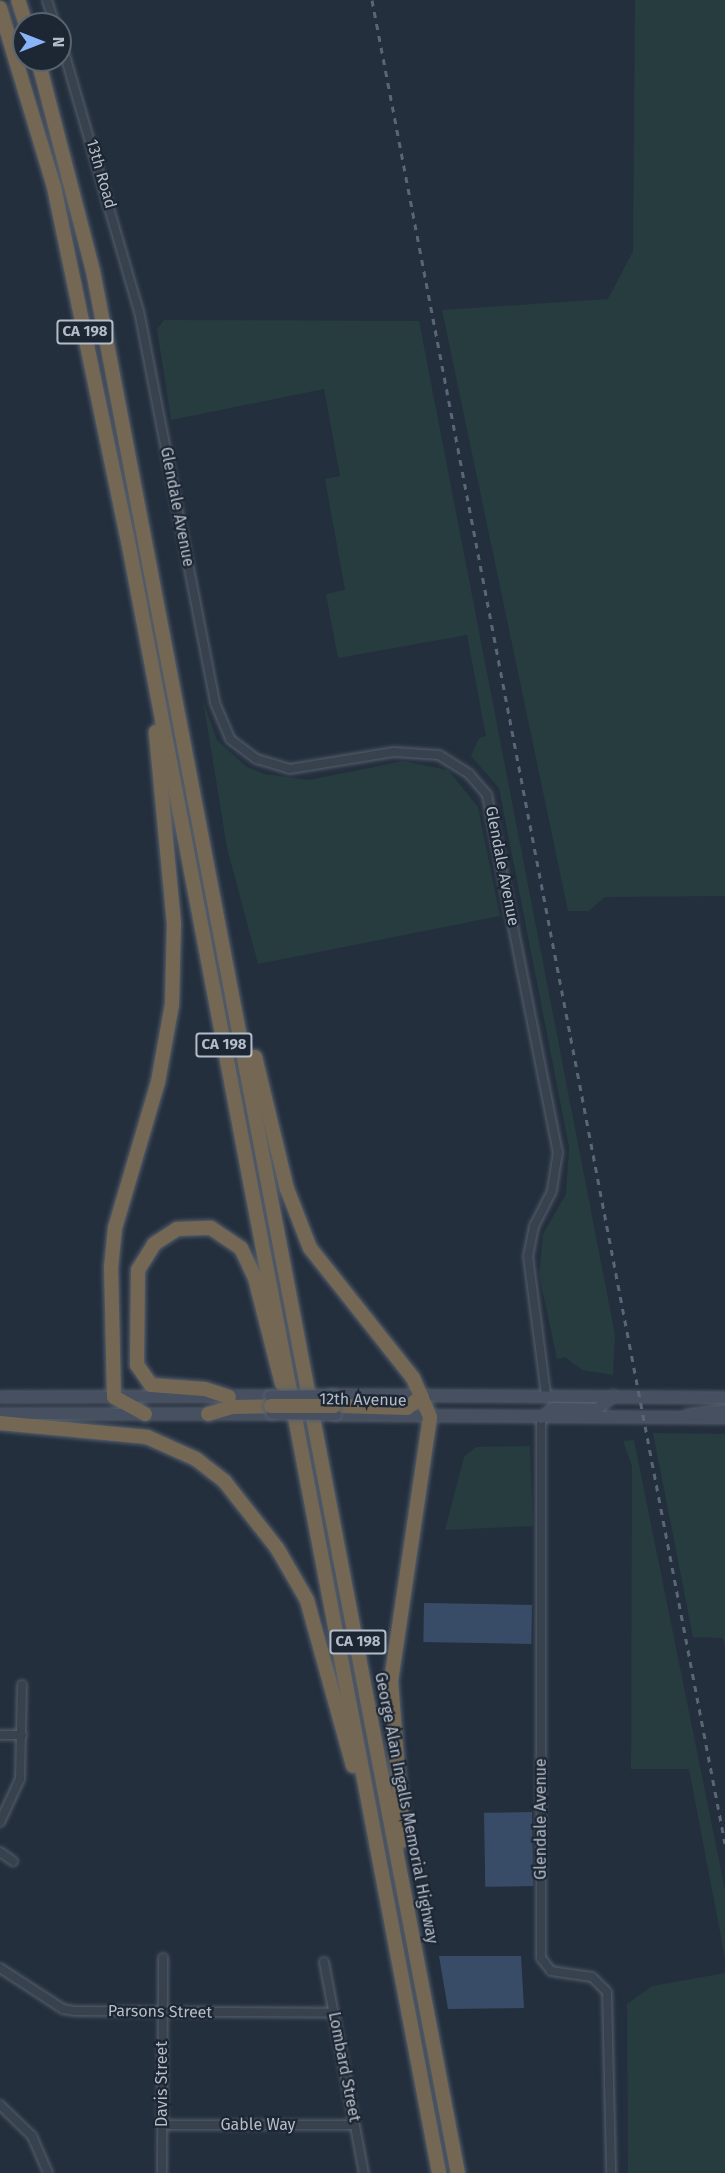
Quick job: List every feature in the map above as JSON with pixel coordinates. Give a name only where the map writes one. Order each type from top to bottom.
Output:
[{"type":"highway","name":"CA 198","points":[[0,8],[54,187],[151,661],[439,2173]]},
{"type":"highway","name":"CA 198","points":[[41,72],[87,242],[216,898]]},
{"type":"highway","points":[[146,1414],[114,1397],[115,1228],[158,1082],[175,959],[151,661]]},
{"type":"highway","points":[[216,898],[297,1220],[323,1270],[422,1396],[430,1417],[391,1680],[408,1906]]},
{"type":"highway","name":"George Alan Ingalls Memorial Highway","points":[[216,898],[458,2173]]},
{"type":"highway","points":[[229,1397],[204,1389],[151,1385],[137,1365],[138,1270],[154,1244],[177,1229],[219,1231],[247,1257],[297,1428]]},
{"type":"highway","points":[[208,1414],[232,1407],[334,1405],[407,1408],[422,1396]]},
{"type":"highway","points":[[0,1423],[147,1437],[196,1459],[237,1494],[287,1563],[315,1619],[382,1872]]},
{"type":"main road","name":"12th Avenue","points":[[422,1396],[546,1395],[725,1398]]},
{"type":"main road","points":[[541,1418],[554,1408],[597,1409],[614,1396]]},
{"type":"main road","points":[[0,1397],[229,1397],[271,1406]]},
{"type":"main road","name":"12th Avenue","points":[[334,1405],[430,1417],[725,1418]]},
{"type":"main road","points":[[682,1418],[725,1410]]},
{"type":"main road","points":[[0,1414],[208,1414]]},
{"type":"street","name":"13th Road","points":[[70,72],[139,311]]},
{"type":"street","name":"Glendale Avenue","points":[[139,311],[214,703],[230,739],[257,759],[290,769],[394,752],[439,755],[469,774],[487,795],[558,1152],[552,1191],[534,1226],[528,1256],[546,1395]]},
{"type":"street","name":"Glendale Avenue","points":[[541,1418],[541,1958],[551,1971],[592,1977],[607,1992],[611,2173]]},
{"type":"street","points":[[0,1822],[20,1779],[22,1685]]},
{"type":"street","points":[[0,1735],[22,1735]]},
{"type":"street","points":[[0,1852],[13,1861]]},
{"type":"street","name":"Davis Street","points":[[162,2173],[163,1958]]},
{"type":"street","name":"Lombard Street","points":[[324,1962],[364,2173]]},
{"type":"street","name":"Parsons Street","points":[[0,1968],[63,2009],[162,2013],[333,2013]]},
{"type":"street","points":[[0,2105],[32,2136],[48,2173]]},
{"type":"street","name":"Gable Way","points":[[162,2125],[354,2125]]},
{"type":"green space","points":[[635,0],[725,0],[725,896],[605,897],[589,911],[568,911],[442,310],[608,299],[633,251]]},
{"type":"green space","points":[[164,320],[419,321],[615,1335],[613,1375],[582,1370],[565,1357],[557,1359],[539,1275],[543,1234],[566,1194],[569,1147],[499,788],[471,756],[479,738],[486,736],[467,635],[338,658],[326,594],[345,590],[325,479],[340,476],[324,389],[171,420],[157,329]]},
{"type":"green space","points":[[203,700],[217,740],[247,767],[265,774],[309,780],[403,761],[448,770],[478,807],[500,916],[258,964],[227,848]]},
{"type":"green space","points":[[653,1433],[725,1434],[725,1646],[723,1638],[693,1637]]},
{"type":"green space","points":[[634,1440],[725,1890],[725,1958],[689,1769],[631,1769],[632,1466],[623,1441]]},
{"type":"green space","points":[[530,1446],[533,1526],[445,1530],[464,1457],[476,1447]]},
{"type":"green space","points":[[725,1973],[725,2173],[628,2173],[627,2004],[652,1986]]},
{"type":"water","points":[[424,1603],[532,1605],[531,1644],[423,1642]]},
{"type":"water","points":[[532,1812],[533,1886],[485,1887],[484,1813]]},
{"type":"water","points":[[439,1956],[521,1956],[524,2008],[448,2009]]},
{"type":"railway","points":[[372,0],[725,1844]]}]
